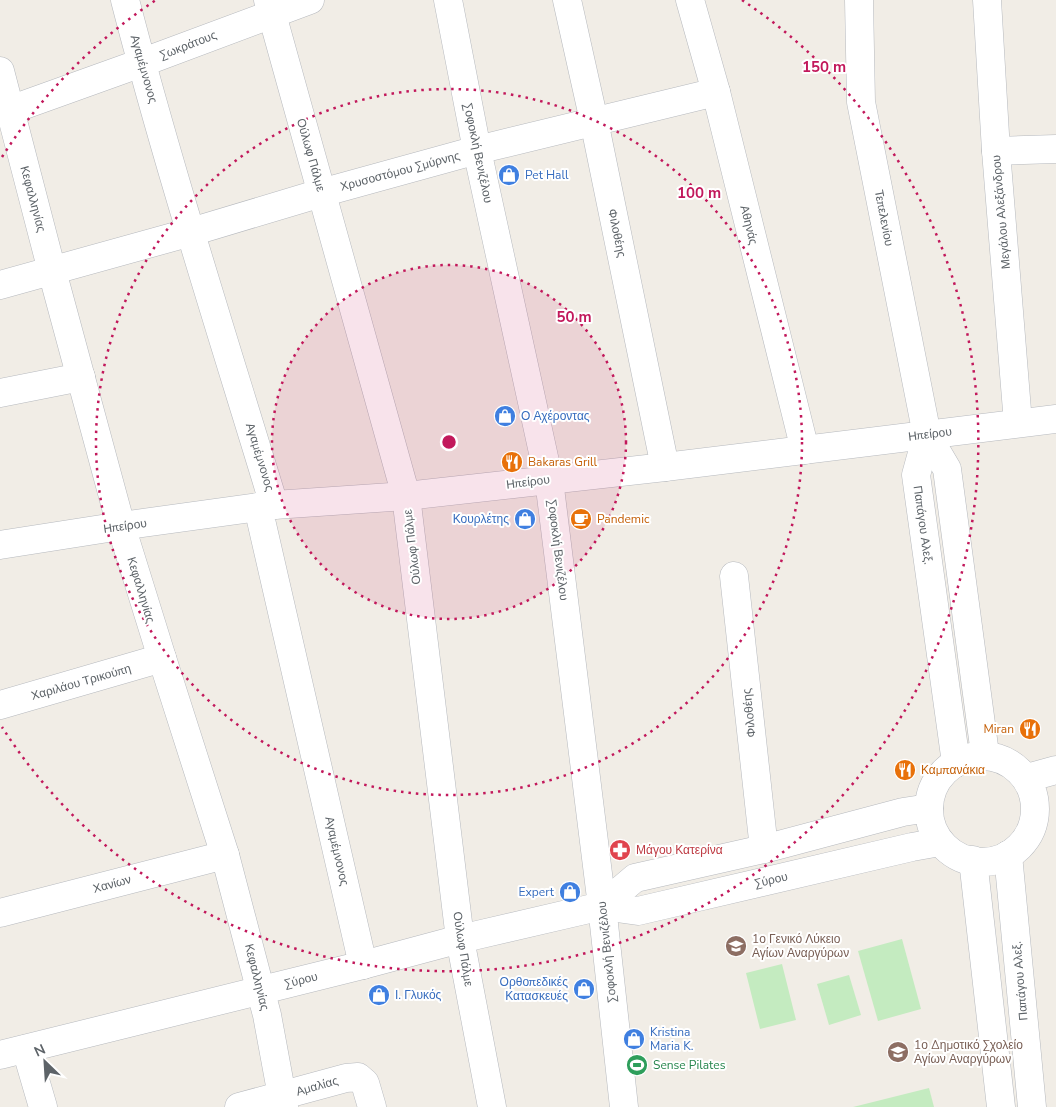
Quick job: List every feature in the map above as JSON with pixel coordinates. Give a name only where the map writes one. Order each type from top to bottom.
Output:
[{"type":"street","name":"Αγαμέμνονος","points":[[125,0],[141,63],[274,505],[258,507],[363,965]]},
{"type":"street","name":"Σωκράτους","points":[[10,110],[141,63],[270,7],[310,0]]},
{"type":"street","name":"Σοφοκλή Βενιζέλου","points":[[448,0],[477,150],[549,480],[602,906],[624,1107]]},
{"type":"street","name":"Φιλοθέης","points":[[567,0],[594,121],[665,467]]},
{"type":"street","name":"Αθηνάς","points":[[690,0],[716,92],[805,450]]},
{"type":"street","name":"Τεπελενίου","points":[[859,0],[861,102],[927,435]]},
{"type":"street","name":"Μεγάλου Αλεξάνδρου","points":[[987,0],[996,151],[1018,423]]},
{"type":"street","name":"Ούλωφ Πάλμε","points":[[270,7],[406,496],[460,940],[492,1107]]},
{"type":"street","name":"Κεφαλληνίας","points":[[0,71],[121,526],[225,855],[267,1014],[283,1101]]},
{"type":"street","name":"Χρυσοστόμου Σμύρνης","points":[[0,285],[477,150],[716,92]]},
{"type":"street","points":[[996,151],[1056,149]]},
{"type":"street","points":[[0,392],[81,377]]},
{"type":"street","name":"Ηπείρου","points":[[0,545],[274,505],[406,496],[665,467],[1056,419]]},
{"type":"street","points":[[927,435],[947,469],[985,754]]},
{"type":"street","name":"Παπάγου Αλεξ.","points":[[927,435],[916,475],[956,762]]},
{"type":"street","name":"Φιλοθέης","points":[[734,576],[764,849]]},
{"type":"street","name":"Χαριλάου Τρικούπη","points":[[0,705],[162,658]]},
{"type":"street","points":[[985,754],[1007,762],[1020,771],[1027,778],[1034,797],[1046,806],[1023,843],[1008,855],[988,862],[966,860],[940,842],[932,826],[929,808],[932,792],[939,778],[956,762],[985,754]]},
{"type":"street","points":[[1027,778],[1056,770]]},
{"type":"street","name":"Σύρου","points":[[602,906],[635,878],[764,849],[903,812],[929,808]]},
{"type":"street","name":"Σύρου","points":[[13,1052],[602,906],[638,911],[940,842]]},
{"type":"street","name":"Χανίων","points":[[1,910],[225,855]]},
{"type":"street","name":"Παπάγου Αλεξ.","points":[[1008,855],[1032,1107]]},
{"type":"street","points":[[973,860],[1001,1107]]},
{"type":"street","points":[[13,1052],[42,1107]]},
{"type":"street","name":"Αμαλίας","points":[[239,1107],[283,1101],[346,1078],[358,1078],[369,1095]]},
{"type":"green space","points":[[902,939],[921,1009],[878,1021],[858,951]]},
{"type":"green space","points":[[782,964],[796,1020],[760,1029],[746,973]]},
{"type":"green space","points":[[849,975],[861,1015],[829,1025],[817,984]]},
{"type":"green space","points":[[929,1088],[934,1107],[853,1107]]},
{"type":"place","name":"Pet Hall","points":[[509,175]]},
{"type":"place","name":"Ο Αχέροντας","points":[[505,416]]},
{"type":"place","name":"Bakaras Grill","points":[[512,462]]},
{"type":"place","name":"Κουρλέτης","points":[[525,519]]},
{"type":"place","name":"Pandemic","points":[[581,519]]},
{"type":"place","name":"Miran","points":[[1030,729]]},
{"type":"place","name":"Καμπανάκια","points":[[905,770]]},
{"type":"place","name":"Μάγου Κατερίνα","points":[[620,850]]},
{"type":"place","name":"Expert","points":[[570,892]]},
{"type":"place","name":"1ο Γενικό Λύκειο Αγίων Αναργύρων","points":[[736,946]]},
{"type":"place","name":"Ορθοπεδικές Κατασκευές","points":[[584,989]]},
{"type":"place","name":"Ι. Γλυκός","points":[[379,995]]},
{"type":"place","name":"Kristina Maria K.","points":[[634,1039]]},
{"type":"place","name":"1ο Δημοτικό Σχολείο Αγίων Αναργύρων","points":[[898,1052]]},
{"type":"place","name":"Sense Pilates","points":[[637,1065]]}]
